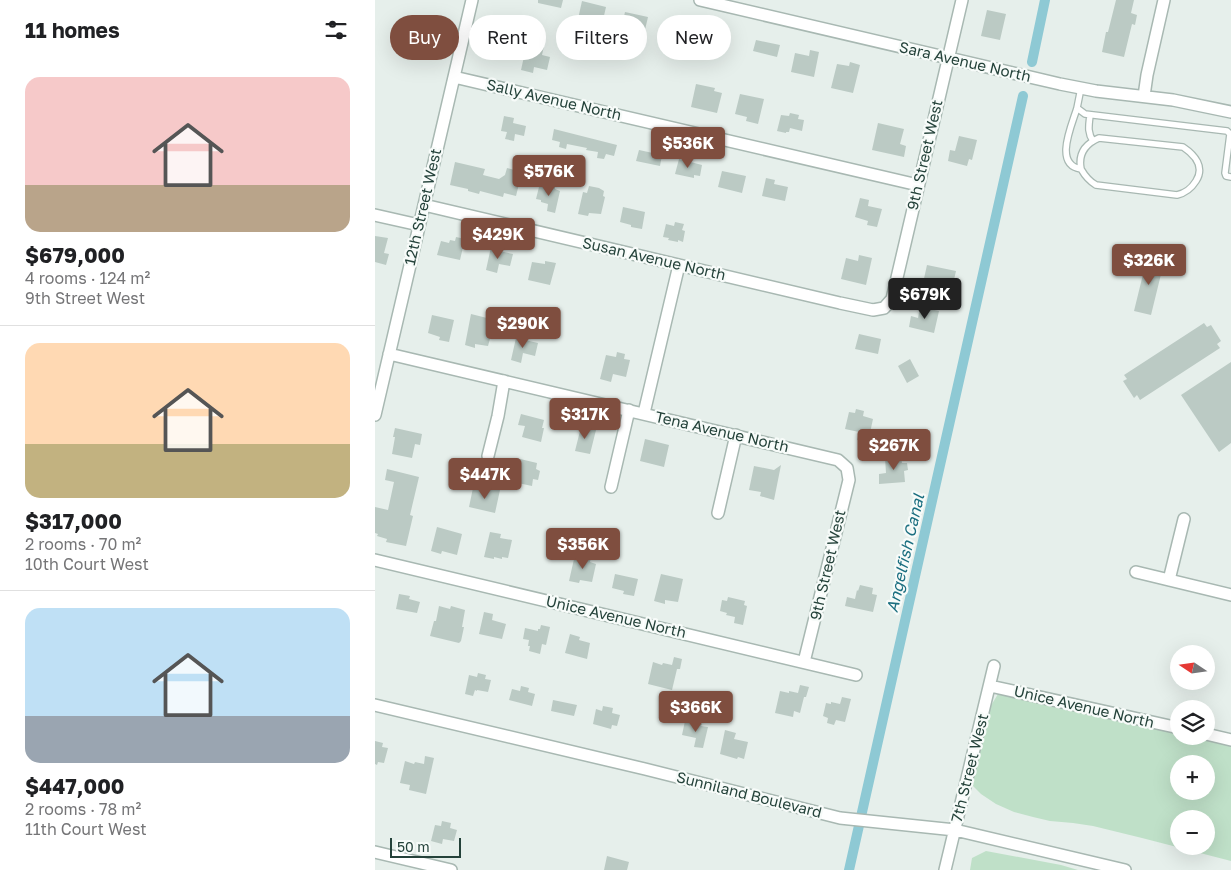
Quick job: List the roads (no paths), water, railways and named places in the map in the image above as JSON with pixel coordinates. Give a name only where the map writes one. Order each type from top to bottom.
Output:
[{"type":"street","name":"12th Street West","points":[[375,415],[472,0]]},
{"type":"street","name":"Sara Avenue North","points":[[700,0],[1081,88],[1144,96],[1231,112]]},
{"type":"street","name":"9th Street West","points":[[884,308],[892,299],[962,0]]},
{"type":"street","points":[[1144,96],[1164,0]]},
{"type":"street","name":"Sally Avenue North","points":[[454,77],[918,185]]},
{"type":"street","name":"Susan Avenue North","points":[[424,205],[873,310],[884,308]]},
{"type":"street","points":[[375,215],[419,225]]},
{"type":"street","points":[[644,413],[679,265]]},
{"type":"street","name":"Tena Avenue North","points":[[389,354],[839,460],[847,468]]},
{"type":"street","points":[[488,456],[504,381]]},
{"type":"street","points":[[611,487],[629,410]]},
{"type":"street","points":[[718,513],[736,435]]},
{"type":"street","name":"9th Street West","points":[[805,662],[849,480],[847,468]]},
{"type":"street","points":[[1169,580],[1184,519]]},
{"type":"street","name":"Unice Avenue North","points":[[375,560],[856,675]]},
{"type":"street","points":[[1136,572],[1231,595]]},
{"type":"street","name":"7th Street West","points":[[945,870],[994,666]]},
{"type":"street","name":"Unice Avenue North","points":[[989,686],[1170,726]]},
{"type":"street","name":"Sunniland Boulevard","points":[[375,705],[645,769],[840,818],[955,830],[1125,870]]},
{"type":"street","points":[[1215,736],[1231,740]]},
{"type":"street","points":[[375,852],[451,870]]},
{"type":"lane","points":[[1081,88],[1065,154],[1069,162],[1078,169],[1081,169]]},
{"type":"lane","points":[[1077,108],[1090,115],[1227,131],[1230,134],[1225,173],[1231,177]]},
{"type":"lane","points":[[1090,115],[1089,135],[1093,141]]},
{"type":"lane","points":[[1099,138],[1183,147],[1197,159],[1200,166],[1199,176],[1193,187],[1185,193],[1177,195],[1097,184],[1090,181],[1081,169],[1081,154],[1086,147],[1099,138]]},
{"type":"waterway","name":"Angelfish Canal","points":[[1032,62],[1045,0]]},
{"type":"waterway","name":"Angelfish Canal","points":[[849,870],[1023,96]]}]
